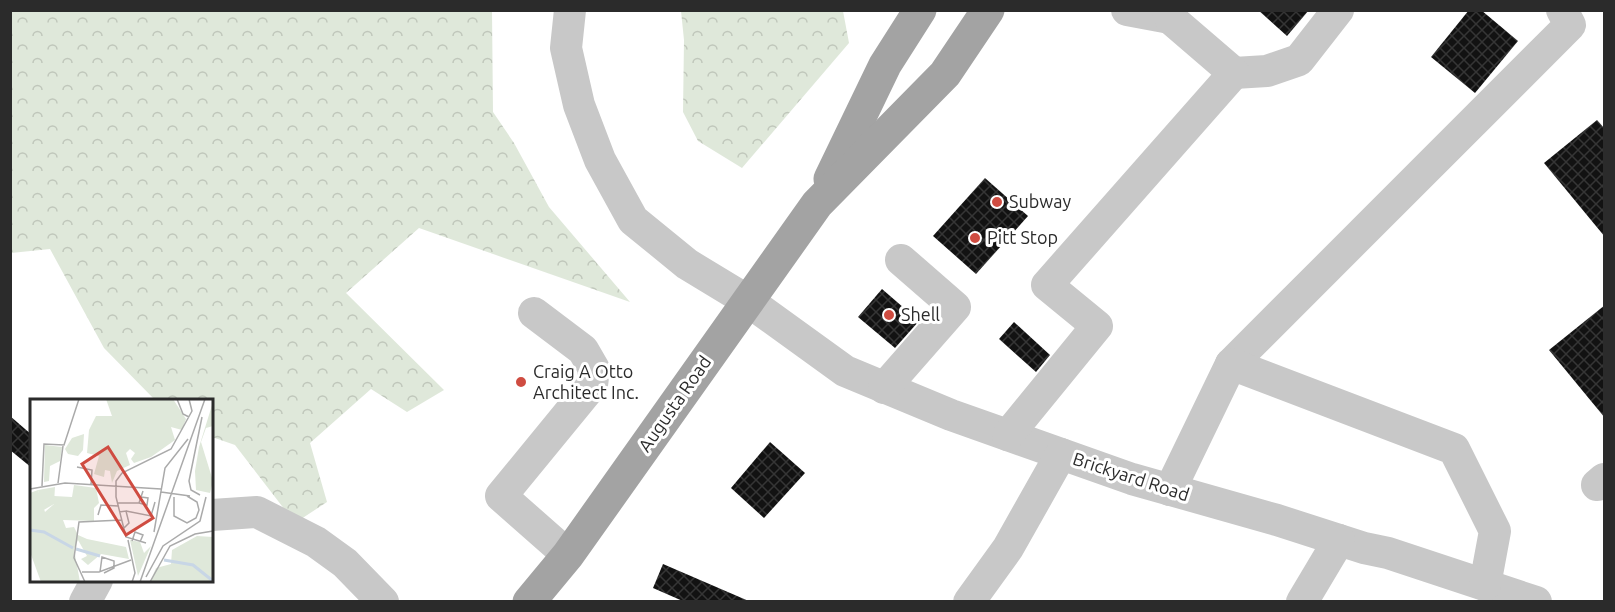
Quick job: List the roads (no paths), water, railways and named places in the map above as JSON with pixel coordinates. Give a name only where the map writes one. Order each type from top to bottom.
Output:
[{"type":"main road","name":"Augusta Road","points":[[817,204],[885,65],[920,10]]},
{"type":"main road","name":"Augusta Road","points":[[529,602],[568,555],[817,204],[945,74],[988,10]]},
{"type":"street","name":"Brickyard Road","points":[[570,10],[566,48],[579,105],[600,160],[633,219],[687,264],[748,301],[845,370],[884,388],[1132,479],[1277,520],[1364,548],[1388,553],[1536,602]]},
{"type":"street","points":[[1127,10],[1169,14],[1234,73]]},
{"type":"street","points":[[1008,435],[1096,326],[1047,285],[1234,73],[1267,71],[1299,60],[1338,10]]},
{"type":"street","points":[[1170,490],[1232,364],[1570,25],[1562,10]]},
{"type":"street","points":[[884,388],[955,307],[901,260]]},
{"type":"street","points":[[534,313],[583,350],[594,369],[592,385],[501,496],[568,555]]},
{"type":"street","points":[[1232,364],[1454,448],[1495,531],[1485,585]]},
{"type":"street","points":[[969,602],[1008,548],[1061,454]]},
{"type":"street","points":[[213,516],[257,512],[316,542],[345,562],[383,602]]},
{"type":"street","points":[[1302,602],[1340,540]]},
{"type":"street","points":[[85,602],[96,582]]},
{"type":"place","name":"Subway","points":[[997,202]]},
{"type":"place","name":"Pitt Stop","points":[[975,238]]},
{"type":"place","name":"Shell","points":[[889,315]]},
{"type":"place","name":"Craig A Otto Architect Inc.","points":[[521,382]]}]
